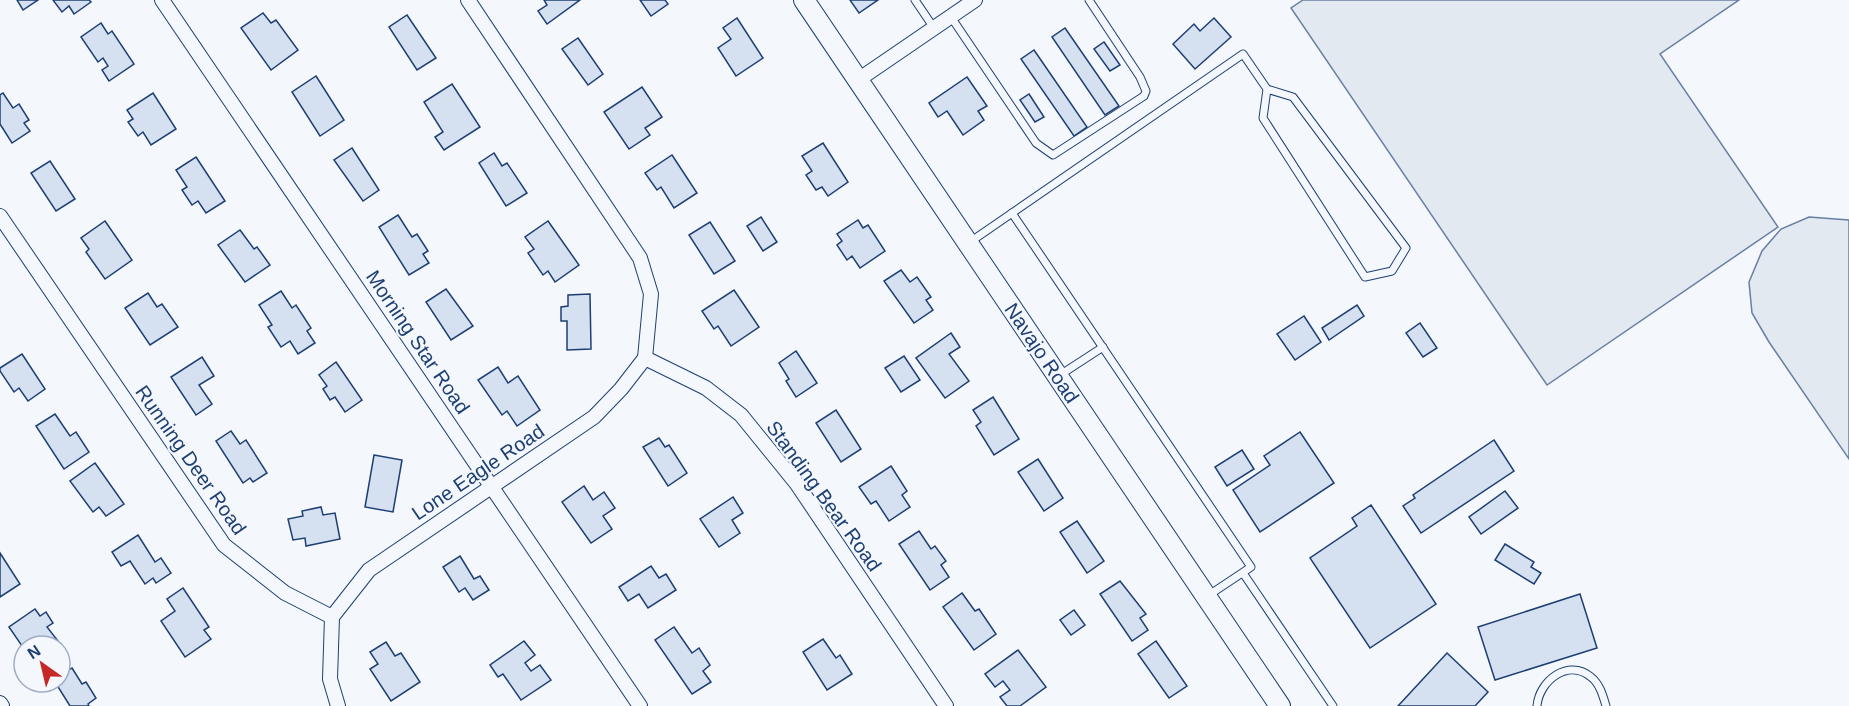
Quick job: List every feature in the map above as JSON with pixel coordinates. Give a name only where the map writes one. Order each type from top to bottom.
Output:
[{"type":"main road","name":"Navajo Road","points":[[804,0],[1280,706]]},
{"type":"street","name":"Morning Star Road","points":[[162,0],[640,706]]},
{"type":"street","points":[[468,0],[640,258],[651,294],[645,358]]},
{"type":"street","points":[[858,80],[975,0]]},
{"type":"street","name":"Running Deer Road","points":[[0,216],[224,545],[285,593],[332,617]]},
{"type":"street","name":"Lone Eagle Road","points":[[332,617],[369,570],[491,484],[594,417],[621,389],[645,358]]},
{"type":"street","name":"Standing Bear Road","points":[[645,358],[706,388],[741,415],[797,484],[946,706]]},
{"type":"street","points":[[332,617],[330,679],[338,706]]},
{"type":"lane","points":[[915,0],[934,28]]},
{"type":"lane","points":[[951,17],[1036,143],[1053,155],[1143,96],[1146,91],[1140,77],[1089,0]]},
{"type":"lane","points":[[968,243],[1243,54],[1267,89],[1293,97],[1406,248],[1392,271],[1365,277],[1263,118],[1267,89]]},
{"type":"lane","points":[[1012,213],[1251,567],[1206,597]]},
{"type":"lane","points":[[1058,377],[1102,347]]},
{"type":"lane","points":[[1242,573],[1333,706]]},
{"type":"lane","points":[[1537,706],[1538,694],[1550,678],[1563,671],[1579,670],[1591,676],[1599,685],[1606,706]]},
{"type":"shaded area","points":[[1303,0],[1739,0],[1660,54],[1778,227],[1547,385],[1291,8]]},
{"type":"shaded area","points":[[1809,217],[1849,220],[1849,459],[1769,342],[1752,313],[1749,282],[1762,251],[1781,229]]},
{"type":"building","points":[[17,0],[38,0],[23,10]]},
{"type":"building","points":[[53,0],[89,0],[91,2],[74,14],[69,6],[62,12]]},
{"type":"building","points":[[544,0],[580,0],[547,24],[538,11],[547,5]]},
{"type":"building","points":[[640,0],[665,0],[668,4],[651,16]]},
{"type":"building","points":[[850,0],[878,0],[859,13]]},
{"type":"building","points":[[263,13],[271,23],[276,20],[298,50],[271,70],[241,28]]},
{"type":"building","points":[[407,15],[436,58],[417,70],[389,27]]},
{"type":"building","points":[[737,18],[763,58],[736,76],[718,48],[731,39],[723,28]]},
{"type":"building","points":[[1214,18],[1231,37],[1195,69],[1173,44],[1194,24],[1200,31]]},
{"type":"building","points":[[101,23],[108,34],[112,31],[134,64],[109,81],[102,70],[108,66],[103,58],[98,62],[81,37]]},
{"type":"building","points":[[1065,28],[1119,106],[1105,115],[1052,37]]},
{"type":"building","points":[[578,38],[603,74],[588,85],[562,49]]},
{"type":"building","points":[[1104,42],[1120,65],[1110,71],[1094,49]]},
{"type":"building","points":[[1034,50],[1087,127],[1074,136],[1021,59]]},
{"type":"building","points":[[316,76],[344,120],[320,136],[292,92]]},
{"type":"building","points":[[967,77],[987,106],[978,111],[984,120],[963,135],[947,111],[938,117],[929,103]]},
{"type":"building","points":[[452,84],[480,127],[444,150],[435,137],[443,132],[424,102]]},
{"type":"building","points":[[642,87],[662,117],[645,128],[650,135],[629,149],[604,112]]},
{"type":"building","points":[[3,93],[13,108],[19,104],[29,120],[24,123],[30,131],[12,143],[0,124],[0,95]]},
{"type":"building","points":[[153,93],[176,129],[151,145],[143,132],[138,136],[128,122],[133,119],[127,110]]},
{"type":"building","points":[[1029,94],[1044,117],[1035,122],[1020,100]]},
{"type":"building","points":[[823,143],[848,182],[828,196],[822,187],[816,190],[806,175],[812,171],[802,156]]},
{"type":"building","points":[[352,148],[379,190],[363,201],[334,160]]},
{"type":"building","points":[[494,153],[502,166],[507,163],[527,193],[506,206],[479,163]]},
{"type":"building","points":[[672,155],[697,193],[674,208],[661,187],[657,190],[645,173]]},
{"type":"building","points":[[196,157],[225,201],[206,213],[198,201],[192,205],[182,190],[187,187],[176,170]]},
{"type":"building","points":[[50,161],[75,199],[56,211],[31,173]]},
{"type":"building","points":[[398,215],[412,237],[417,234],[428,251],[423,254],[429,263],[409,275],[379,227]]},
{"type":"building","points":[[761,217],[777,242],[763,251],[747,226]]},
{"type":"building","points":[[858,220],[863,228],[868,225],[885,251],[860,268],[852,256],[847,260],[837,245],[842,241],[837,234]]},
{"type":"building","points":[[105,221],[132,260],[105,279],[86,252],[89,249],[81,238]]},
{"type":"building","points":[[548,221],[579,265],[555,282],[548,271],[543,275],[528,253],[534,249],[525,237]]},
{"type":"building","points":[[710,222],[735,261],[714,274],[689,235]]},
{"type":"building","points":[[240,230],[254,249],[257,247],[270,265],[245,282],[218,245]]},
{"type":"building","points":[[901,270],[910,282],[917,277],[931,297],[926,300],[933,310],[914,323],[884,281]]},
{"type":"building","points":[[446,289],[473,326],[451,340],[426,302]]},
{"type":"building","points":[[734,290],[759,327],[731,346],[718,326],[714,329],[702,311]]},
{"type":"building","points":[[281,291],[292,308],[296,305],[311,328],[307,331],[315,343],[298,354],[290,341],[281,347],[268,327],[272,325],[259,305]]},
{"type":"building","points":[[148,293],[157,307],[162,304],[178,327],[150,345],[125,308]]},
{"type":"building","points":[[590,294],[591,349],[567,350],[567,321],[561,321],[561,307],[568,306],[568,295]]},
{"type":"building","points":[[1357,305],[1364,316],[1329,340],[1322,328]]},
{"type":"building","points":[[1304,316],[1321,342],[1295,360],[1277,334]]},
{"type":"building","points":[[1420,323],[1437,348],[1423,357],[1406,333]]},
{"type":"building","points":[[951,333],[960,347],[949,354],[969,381],[945,398],[916,358]]},
{"type":"building","points":[[796,351],[817,383],[796,397],[779,363]]},
{"type":"building","points":[[22,354],[45,389],[28,401],[19,388],[14,392],[0,371],[0,368]]},
{"type":"building","points":[[904,356],[920,380],[901,392],[885,368]]},
{"type":"building","points":[[202,357],[214,376],[199,385],[212,404],[196,415],[171,377]]},
{"type":"building","points":[[336,362],[362,400],[345,412],[335,397],[330,400],[323,389],[327,386],[319,375]]},
{"type":"building","points":[[498,367],[508,383],[518,376],[540,410],[517,426],[507,411],[502,415],[478,380]]},
{"type":"building","points":[[993,397],[1019,439],[994,455],[976,426],[981,422],[973,410]]},
{"type":"building","points":[[836,410],[861,449],[841,462],[816,423]]},
{"type":"building","points":[[55,414],[70,436],[76,432],[89,452],[64,469],[36,426]]},
{"type":"building","points":[[231,431],[240,444],[246,440],[267,473],[253,482],[250,478],[243,483],[216,441]]},
{"type":"building","points":[[1300,432],[1334,483],[1260,532],[1233,490],[1270,465],[1264,456]]},
{"type":"building","points":[[659,438],[665,447],[669,445],[687,473],[668,486],[643,447]]},
{"type":"building","points":[[1494,440],[1514,471],[1421,533],[1403,506],[1415,498],[1413,495]]},
{"type":"building","points":[[1242,450],[1254,469],[1227,486],[1215,467]]},
{"type":"building","points":[[374,455],[402,460],[393,512],[365,507]]},
{"type":"building","points":[[1038,459],[1063,498],[1044,511],[1018,472]]},
{"type":"building","points":[[95,463],[124,504],[106,516],[99,507],[93,512],[70,481]]},
{"type":"building","points":[[891,466],[907,491],[902,495],[910,507],[889,521],[876,501],[871,504],[859,487]]},
{"type":"building","points":[[584,486],[593,500],[604,492],[615,508],[603,516],[612,529],[591,543],[562,502]]},
{"type":"building","points":[[1505,491],[1518,508],[1481,534],[1469,517]]},
{"type":"building","points":[[733,497],[743,513],[732,520],[740,533],[719,547],[700,519]]},
{"type":"building","points":[[1371,505],[1436,604],[1370,648],[1310,558],[1357,526],[1352,518]]},
{"type":"building","points":[[321,507],[323,515],[335,513],[340,539],[306,546],[305,538],[293,540],[288,519],[303,516],[302,511]]},
{"type":"building","points":[[1077,521],[1104,561],[1087,573],[1060,532]]},
{"type":"building","points":[[919,531],[931,549],[935,546],[946,561],[941,565],[949,577],[930,590],[899,544]]},
{"type":"building","points":[[138,535],[155,562],[161,558],[171,573],[156,583],[153,578],[145,584],[130,561],[121,566],[112,552]]},
{"type":"building","points":[[1505,544],[1534,562],[1531,567],[1541,573],[1534,584],[1495,560]]},
{"type":"building","points":[[0,553],[20,584],[0,597]]},
{"type":"building","points":[[460,556],[474,579],[480,576],[489,590],[473,600],[465,588],[459,592],[443,567]]},
{"type":"building","points":[[651,566],[659,578],[666,574],[676,590],[648,608],[639,594],[628,601],[619,587]]},
{"type":"building","points":[[1120,581],[1146,614],[1140,618],[1148,630],[1132,641],[1100,594]]},
{"type":"building","points":[[183,588],[209,627],[204,630],[211,639],[185,657],[161,621],[175,611],[167,599]]},
{"type":"building","points":[[962,593],[975,611],[979,609],[996,634],[974,650],[943,607]]},
{"type":"building","points":[[1580,594],[1597,648],[1495,680],[1478,627]]},
{"type":"building","points":[[35,609],[40,616],[46,612],[53,623],[47,627],[52,634],[14,634],[9,627]]},
{"type":"building","points":[[1074,610],[1085,625],[1071,635],[1060,620]]},
{"type":"building","points":[[674,627],[692,653],[699,648],[710,665],[703,671],[711,682],[692,694],[655,640]]},
{"type":"building","points":[[823,639],[836,658],[840,655],[852,674],[827,690],[803,652]]},
{"type":"building","points":[[524,641],[535,655],[525,663],[531,671],[540,665],[551,680],[521,700],[503,674],[498,677],[490,665]]},
{"type":"building","points":[[1156,641],[1187,686],[1169,698],[1138,654]]},
{"type":"building","points":[[386,642],[395,656],[401,653],[420,682],[391,701],[370,669],[378,664],[370,652]]},
{"type":"building","points":[[1018,650],[1046,687],[1020,706],[1007,706],[1000,697],[1010,690],[1003,681],[995,687],[985,674]]},
{"type":"building","points":[[1447,653],[1488,692],[1475,706],[1398,706]]},
{"type":"building","points":[[72,668],[82,684],[86,682],[96,698],[88,704],[89,706],[70,706],[62,694],[72,694]]}]
